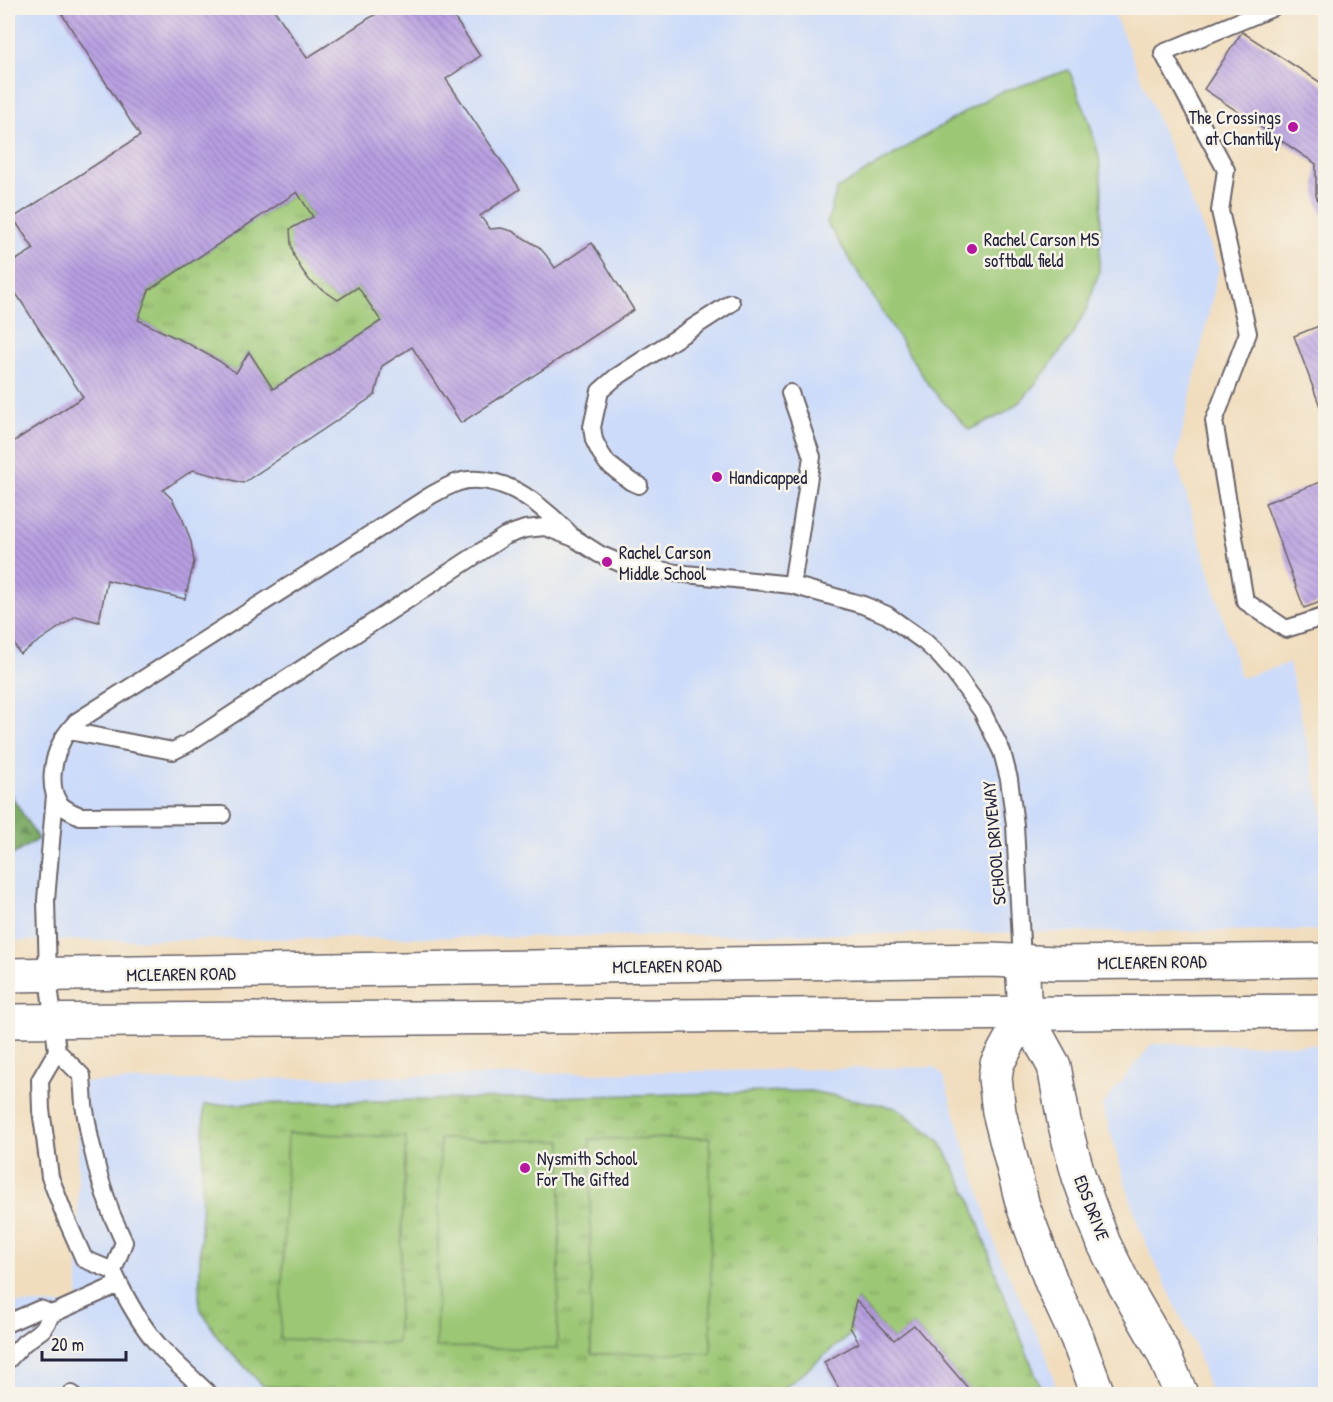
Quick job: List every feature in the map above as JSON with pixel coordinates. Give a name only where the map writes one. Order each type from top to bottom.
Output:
[{"type":"main road","name":"MCLEAREN ROAD","points":[[8,975],[991,960],[1056,963],[1326,960]]},
{"type":"main road","name":"EDS DRIVE","points":[[1022,961],[1025,1013],[1054,1066],[1064,1121],[1079,1177],[1104,1244],[1162,1352],[1181,1395]]},
{"type":"main road","points":[[8,1021],[54,1036],[1025,1013],[1326,1011]]},
{"type":"main road","points":[[1025,1013],[997,1064],[995,1078],[999,1112],[1023,1206],[1052,1284],[1077,1338],[1098,1395]]},
{"type":"lane","points":[[1272,8],[1163,53],[1226,170],[1220,211],[1248,333],[1214,421],[1245,601],[1286,628],[1326,616]]},
{"type":"lane","points":[[639,484],[624,477],[607,463],[594,440],[592,427],[600,391],[615,378],[731,303]]},
{"type":"lane","points":[[790,393],[812,457],[792,585]]},
{"type":"lane","points":[[209,1395],[160,1346],[137,1316],[116,1277],[84,1259],[50,1177],[41,1110],[40,1080],[54,1036],[48,976],[46,900],[55,795],[52,767],[62,740],[76,722],[446,488],[467,480],[494,482],[515,490],[532,500],[574,538]]},
{"type":"lane","points":[[69,731],[173,751],[505,536],[525,529],[545,527],[574,538]]},
{"type":"lane","name":"SCHOOL DRIVEWAY","points":[[574,538],[599,554],[620,563],[676,573],[792,585],[863,605],[887,615],[906,627],[938,654],[982,711],[1002,752],[1013,804],[1022,961]]},
{"type":"lane","points":[[55,795],[60,804],[80,816],[222,815]]},
{"type":"lane","points":[[8,1360],[24,1343],[43,1329],[52,1314],[116,1277],[124,1242],[111,1213],[99,1176],[84,1105],[82,1076],[54,1036]]},
{"type":"lane","points":[[8,1323],[40,1309],[52,1314]]},
{"type":"shaded area","name":"Rachel Carson Middle School","points":[[8,8],[1112,8],[1219,268],[1176,460],[1241,678],[1289,663],[1325,822],[1325,930],[8,941]]},
{"type":"shaded area","points":[[1152,1044],[1325,1045],[1325,1394],[1211,1394],[1195,1347],[1139,1228],[1102,1105]]},
{"type":"shaded area","name":"Nysmith School For The Gifted","points":[[934,1067],[943,1076],[998,1253],[1045,1351],[1058,1394],[8,1394],[8,1303],[78,1305],[78,1082]]},
{"type":"green space","name":"Rachel Carson MS softball field","points":[[1069,70],[1089,121],[1099,156],[1102,189],[1099,272],[1087,308],[1071,337],[1022,400],[1003,414],[969,430],[929,386],[827,223],[837,189],[993,95]]},
{"type":"green space","points":[[297,192],[313,217],[290,230],[295,253],[304,271],[318,286],[338,300],[358,287],[381,321],[273,389],[249,352],[236,373],[187,343],[138,320],[149,290]]},
{"type":"green space","points":[[8,790],[38,839],[8,858]]},
{"type":"green space","name":"Nysmith School For The Gifted","points":[[810,1091],[897,1108],[940,1141],[969,1196],[996,1274],[1043,1394],[973,1394],[914,1325],[894,1340],[857,1300],[850,1327],[853,1332],[777,1394],[374,1394],[263,1386],[219,1339],[199,1307],[204,1105]]},
{"type":"green space","points":[[288,1133],[406,1137],[397,1343],[280,1339]]},
{"type":"green space","points":[[710,1138],[711,1353],[591,1354],[590,1139]]},
{"type":"green space","points":[[440,1139],[562,1141],[557,1349],[436,1347]]},
{"type":"building","points":[[58,8],[273,8],[307,58],[385,8],[448,8],[480,56],[446,79],[520,189],[480,216],[490,229],[501,228],[512,231],[539,247],[555,268],[592,243],[634,310],[461,423],[412,347],[382,366],[375,395],[243,483],[193,470],[163,490],[172,499],[191,542],[194,562],[185,599],[107,580],[99,622],[76,616],[20,654],[8,634],[8,445],[83,397],[8,281],[8,265],[34,249],[13,218],[140,136]],"holes":[[[297,192],[313,217],[290,229],[294,256],[302,270],[310,281],[338,300],[358,287],[381,321],[273,389],[249,352],[236,373],[187,343],[138,320],[149,290]]]},
{"type":"building","name":"The Crossings at Chantilly","points":[[1242,32],[1326,86],[1326,228],[1316,195],[1316,164],[1204,89]]},
{"type":"building","points":[[1326,323],[1326,420],[1325,420],[1294,336]]},
{"type":"building","points":[[1326,480],[1326,600],[1304,608],[1265,503]]},
{"type":"building","points":[[1322,1236],[1326,1236],[1326,1394],[1322,1394]]},
{"type":"building","points":[[856,1300],[894,1340],[914,1325],[973,1394],[842,1394],[824,1362],[859,1343],[850,1327]]},
{"type":"place","name":"The Crossings at Chantilly","points":[[1293,127]]},
{"type":"place","name":"Rachel Carson MS softball field","points":[[972,249]]},
{"type":"place","name":"Handicapped","points":[[717,477]]},
{"type":"place","name":"Rachel Carson Middle School","points":[[607,562]]},
{"type":"place","name":"Nysmith School For The Gifted","points":[[525,1168]]}]
